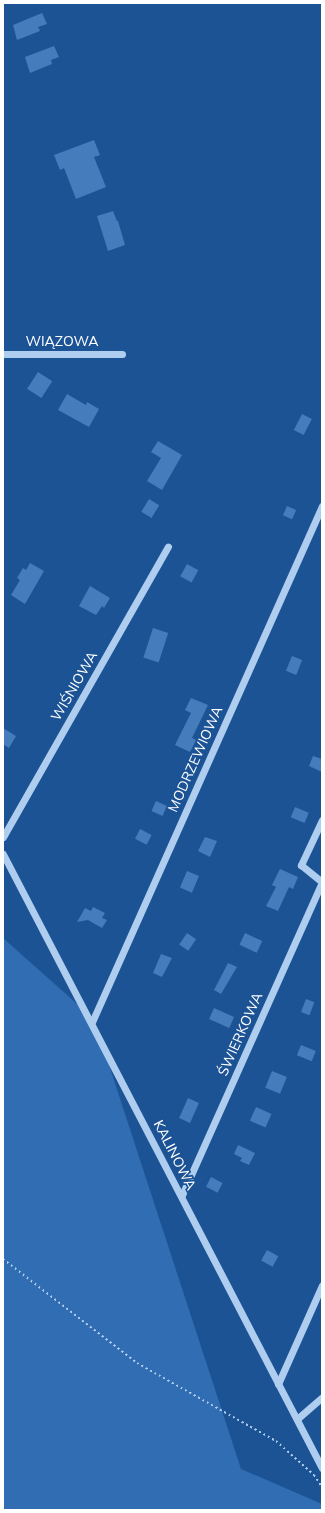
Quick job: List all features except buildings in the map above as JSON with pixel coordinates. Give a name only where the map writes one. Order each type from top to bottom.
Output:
[{"type":"street","name":"WIĄZOWA","points":[[3,354],[122,354]]},
{"type":"street","name":"MODRZEWIOWA","points":[[92,1022],[322,506]]},
{"type":"street","name":"WIŚNIOWA","points":[[3,837],[168,547]]},
{"type":"street","points":[[322,820],[302,865],[322,882]]},
{"type":"street","name":"KALINOWA","points":[[3,854],[182,1195],[322,1468]]},
{"type":"street","name":"ŚWIERKOWA","points":[[182,1195],[322,882]]},
{"type":"street","points":[[278,1384],[322,1285]]},
{"type":"street","points":[[297,1419],[322,1397]]},
{"type":"path","points":[[3,1260],[137,1363],[276,1441],[314,1475],[322,1487]]},
{"type":"shaded area","points":[[3,938],[94,1019],[241,1469],[322,1504],[322,1510],[3,1510]]}]
